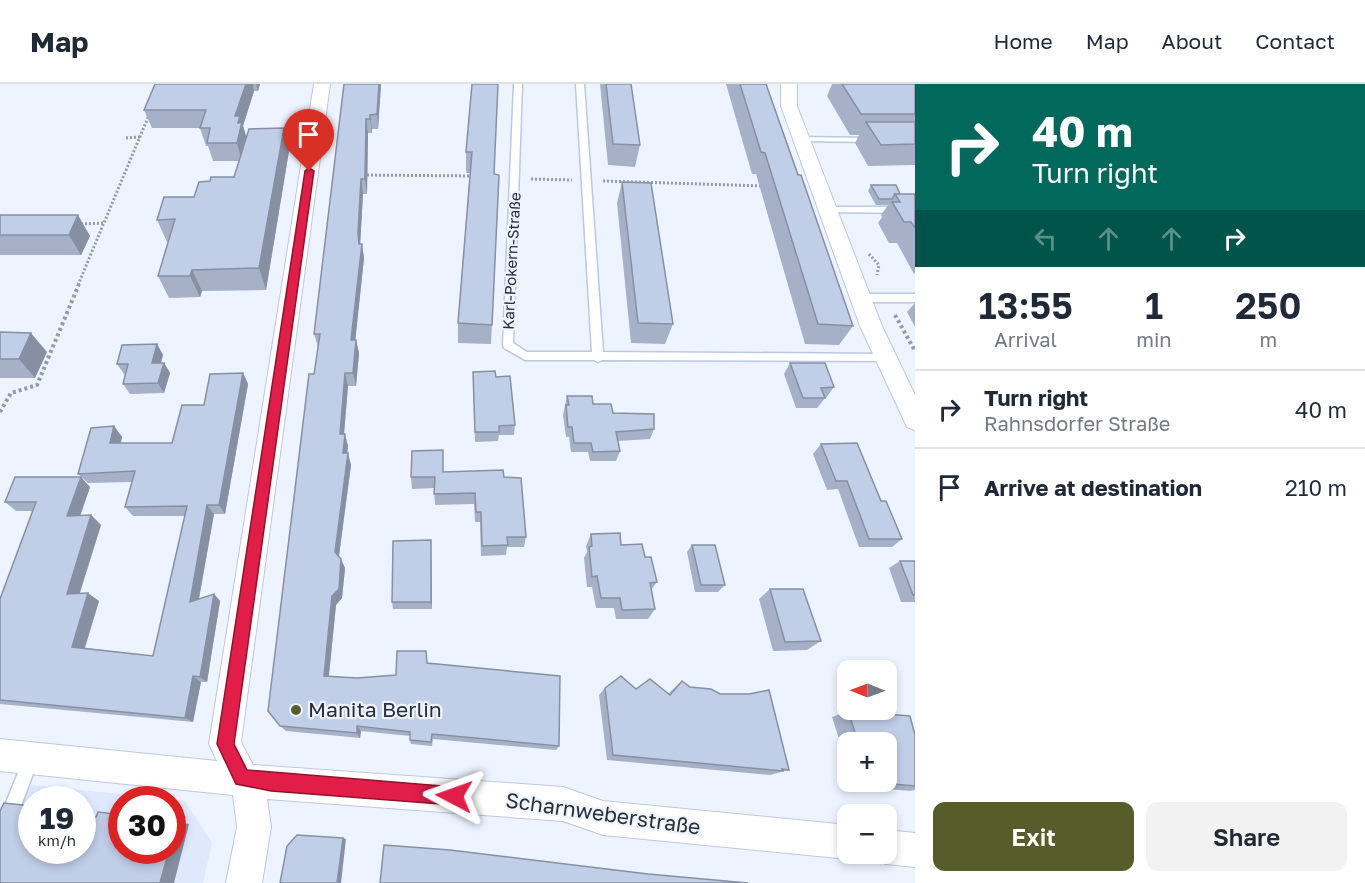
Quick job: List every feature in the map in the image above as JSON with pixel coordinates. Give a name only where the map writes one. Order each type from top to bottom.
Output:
[{"type":"street","points":[[244,883],[252,840],[253,808],[242,778],[225,744],[322,84]]},
{"type":"street","points":[[789,84],[789,106],[827,210],[860,298],[915,420]]},
{"type":"street","name":"Scharnweberstraße","points":[[0,755],[282,783],[563,804],[603,818],[837,841]]},
{"type":"street","points":[[897,848],[915,849]]},
{"type":"lane","name":"Karl-Pokern-Straße","points":[[518,84],[508,345],[525,356],[886,358]]},
{"type":"lane","points":[[580,84],[598,358]]},
{"type":"lane","points":[[801,139],[879,140]]},
{"type":"lane","points":[[827,210],[915,210]]},
{"type":"lane","points":[[860,298],[915,298]]},
{"type":"lane","points":[[13,805],[31,758]]},
{"type":"path","points":[[0,412],[11,393],[37,385],[153,105]]},
{"type":"path","points":[[126,138],[140,137]]},
{"type":"path","points":[[358,175],[438,174],[772,186]]},
{"type":"path","points":[[81,224],[104,223]]},
{"type":"path","points":[[886,298],[915,351]]},
{"type":"shaded area","points":[[14,783],[43,786],[18,786],[18,864],[96,864],[96,791],[108,793],[108,864],[186,864],[186,803],[212,843],[203,883],[0,883],[0,818]]},
{"type":"building","points":[[155,84],[246,84],[235,116],[240,116],[238,123],[242,122],[237,143],[207,143],[210,128],[200,128],[206,110],[144,110]]},
{"type":"building","points":[[344,84],[379,84],[377,114],[370,115],[370,119],[366,119],[365,179],[361,179],[358,233],[359,244],[362,244],[351,340],[356,340],[353,373],[345,373],[340,434],[345,434],[343,453],[348,453],[335,552],[341,559],[339,589],[332,596],[324,676],[357,678],[396,675],[397,651],[426,651],[427,663],[560,676],[559,746],[432,734],[431,742],[410,740],[410,732],[357,726],[357,733],[280,726],[268,711],[309,374],[314,374],[320,334],[314,334]]},
{"type":"building","points":[[472,84],[498,84],[494,174],[499,175],[492,325],[458,323],[472,152],[466,152]]},
{"type":"building","points":[[606,84],[631,84],[640,145],[613,144]]},
{"type":"building","points":[[740,84],[766,84],[798,175],[801,175],[853,326],[818,324],[765,153],[761,152]]},
{"type":"building","points":[[842,84],[915,84],[915,114],[861,114]]},
{"type":"building","points":[[866,122],[915,122],[915,144],[881,145]]},
{"type":"building","points":[[284,128],[259,268],[192,270],[190,276],[158,276],[175,219],[157,220],[164,197],[194,197],[199,182],[210,181],[211,177],[234,177],[249,129]]},
{"type":"building","points":[[622,182],[651,183],[673,324],[638,323]]},
{"type":"building","points":[[871,185],[896,185],[900,194],[895,194],[892,199],[879,199]]},
{"type":"building","points":[[895,194],[915,194],[915,228],[911,222],[904,222],[892,202],[900,202]]},
{"type":"building","points":[[0,215],[78,215],[69,235],[0,235]]},
{"type":"building","points":[[0,332],[31,333],[19,359],[0,359]]},
{"type":"building","points":[[157,344],[152,363],[164,363],[158,383],[123,384],[128,364],[117,364],[122,345]]},
{"type":"building","points":[[790,363],[825,363],[834,387],[821,388],[825,398],[803,398]]},
{"type":"building","points":[[495,371],[496,377],[510,376],[515,425],[499,426],[499,432],[475,432],[473,372]]},
{"type":"building","points":[[243,373],[219,505],[207,505],[190,602],[214,594],[200,677],[193,676],[185,718],[0,700],[0,599],[36,502],[5,502],[15,477],[81,477],[67,516],[91,515],[67,594],[88,593],[72,647],[153,656],[187,506],[125,507],[135,471],[78,474],[91,428],[114,426],[110,443],[172,443],[182,405],[204,405],[210,374]]},
{"type":"building","points":[[567,396],[592,396],[593,404],[611,404],[613,413],[654,414],[654,429],[616,432],[620,451],[593,452],[591,443],[574,443],[572,427],[568,427]]},
{"type":"building","points":[[857,443],[881,501],[886,501],[902,539],[869,539],[847,481],[836,481],[821,444]]},
{"type":"building","points":[[443,450],[443,472],[503,470],[504,477],[521,478],[526,537],[507,537],[508,545],[482,546],[481,512],[476,512],[475,493],[434,494],[435,477],[411,477],[412,451]]},
{"type":"building","points":[[620,533],[621,545],[642,544],[645,557],[651,557],[657,582],[650,583],[655,609],[622,610],[620,598],[601,598],[597,576],[592,577],[589,547],[592,546],[591,534]]},
{"type":"building","points":[[431,540],[431,602],[392,602],[393,541]]},
{"type":"building","points":[[692,545],[715,545],[725,585],[701,585]]},
{"type":"building","points":[[900,561],[915,561],[915,595],[913,595]]},
{"type":"building","points":[[770,589],[803,589],[821,641],[785,642]]},
{"type":"building","points":[[621,676],[636,689],[650,679],[670,695],[682,681],[690,687],[711,689],[720,694],[749,694],[769,690],[789,770],[613,755],[605,688]]},
{"type":"building","points":[[897,715],[910,716],[915,735],[915,786],[897,784],[897,732],[855,732],[851,720],[897,720]]},
{"type":"building","points":[[4,803],[18,804],[18,864],[96,864],[96,817],[98,812],[108,813],[108,864],[165,864],[160,883],[0,883],[0,811]]},
{"type":"building","points":[[297,835],[343,838],[337,883],[280,883],[287,846]]},
{"type":"building","points":[[384,845],[450,850],[648,874],[748,883],[380,883]]},
{"type":"place","name":"Manita Berlin","points":[[296,710]]},
{"type":"route","points":[[309,171],[225,744],[242,778],[271,783],[454,796]]}]
